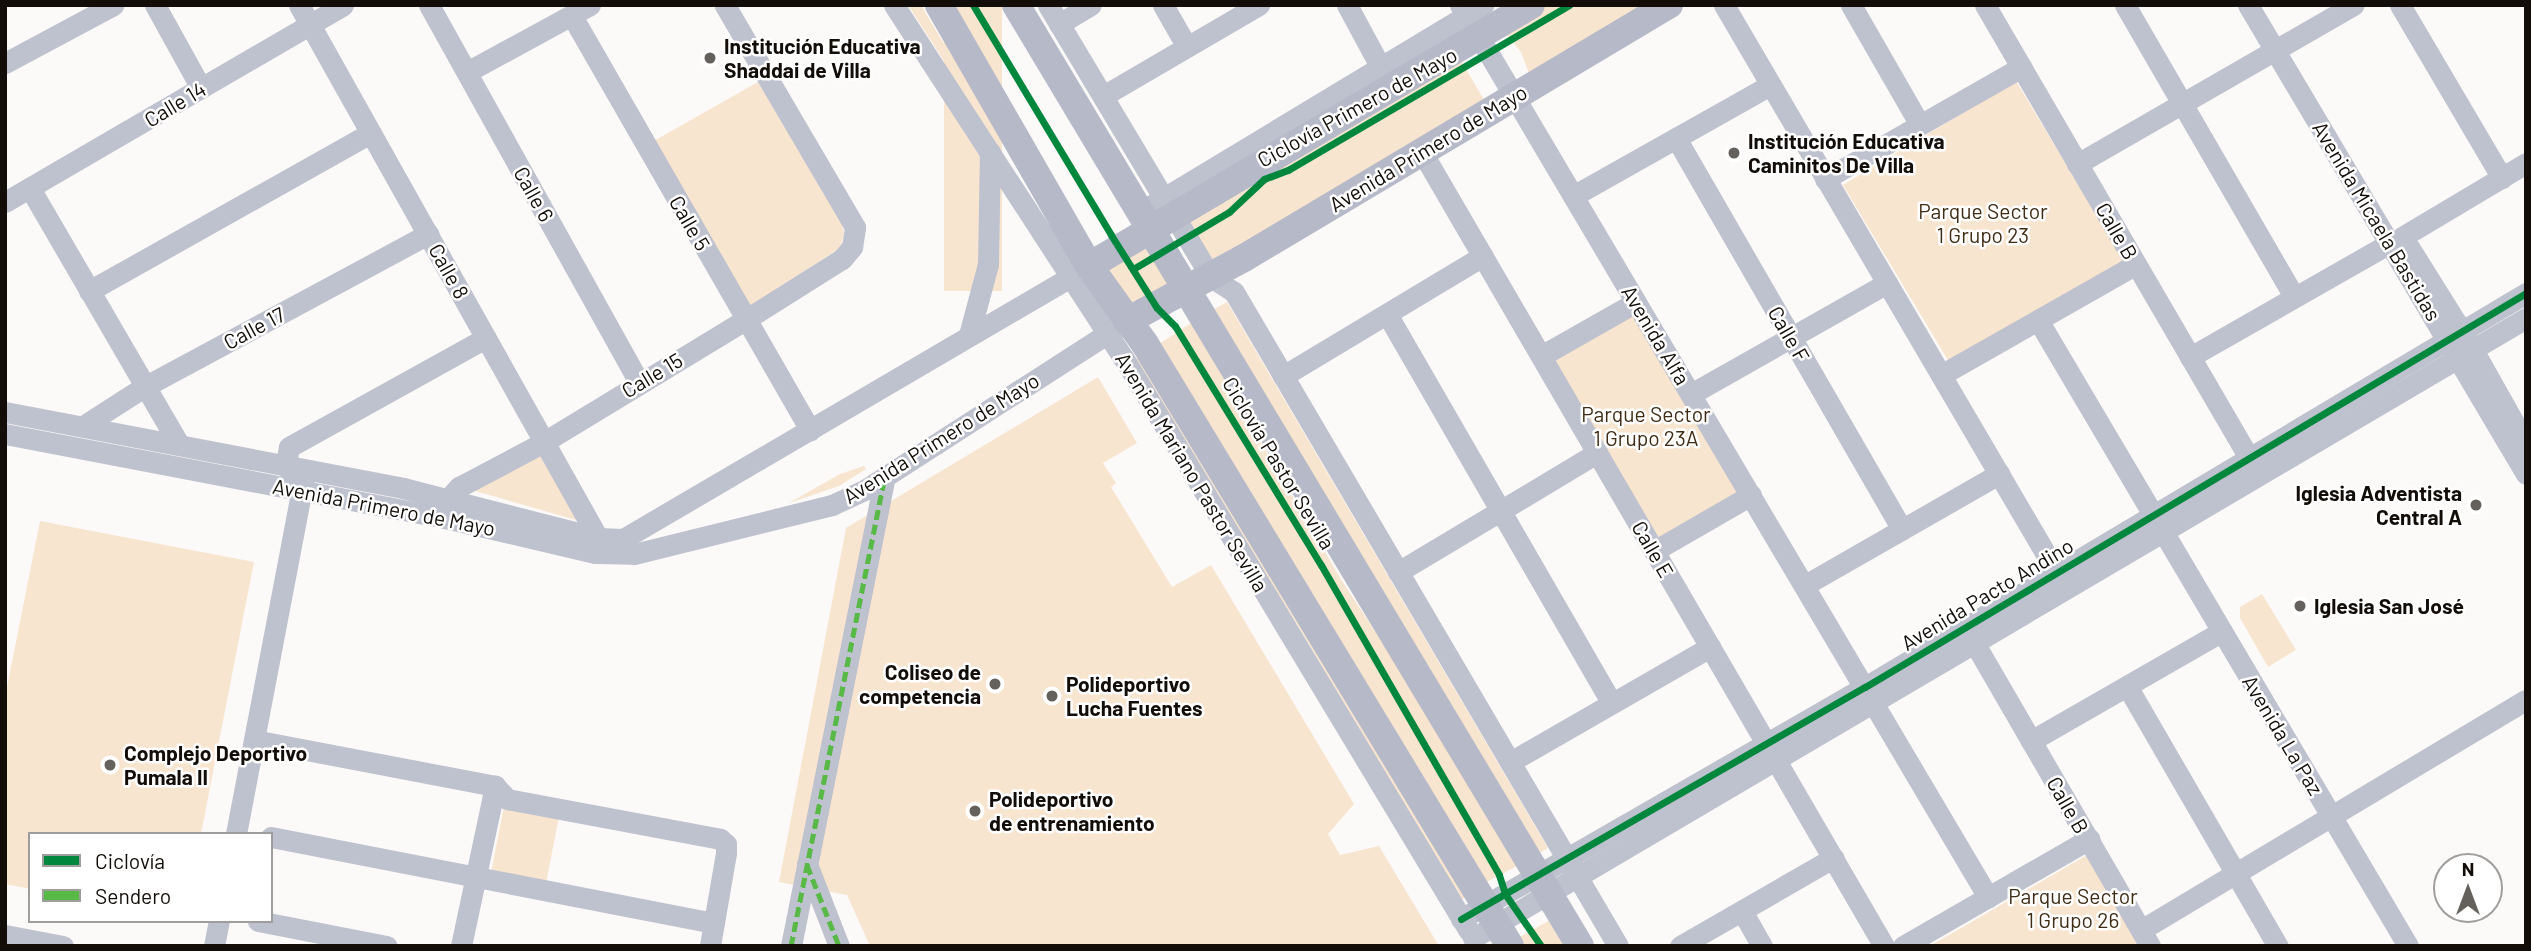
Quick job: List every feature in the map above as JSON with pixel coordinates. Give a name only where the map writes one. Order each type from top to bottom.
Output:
[{"type":"main road","name":"Avenida Mariano Pastor Sevilla","points":[[939,5],[1079,271],[1117,327],[1145,344],[1497,925]]},
{"type":"main road","points":[[1016,5],[1157,214],[1187,291],[1580,946]]},
{"type":"main road","name":"Avenida Primero de Mayo","points":[[1079,271],[1157,214],[1472,16],[1531,5]]},
{"type":"main road","name":"Avenida Primero de Mayo","points":[[1117,327],[1211,277],[1669,5]]},
{"type":"street","points":[[5,63],[113,5]]},
{"type":"street","points":[[155,5],[201,88]]},
{"type":"street","name":"Calle 8","points":[[299,5],[598,538]]},
{"type":"street","name":"Calle 14","points":[[5,202],[31,190],[343,5]]},
{"type":"street","name":"Calle 6","points":[[429,5],[639,383]]},
{"type":"street","name":"Calle 15","points":[[447,508],[459,487],[544,442],[745,320],[842,259],[852,247],[855,227],[725,5]]},
{"type":"street","name":"Avenida Mariano Pastor Sevilla","points":[[894,5],[989,150],[1079,271]]},
{"type":"street","points":[[1048,5],[1103,96],[1157,214],[1211,277],[1234,292],[1618,946]]},
{"type":"street","points":[[1059,24],[1091,5]]},
{"type":"street","points":[[1163,5],[1187,47]]},
{"type":"street","points":[[1103,96],[1259,5]]},
{"type":"street","points":[[1347,5],[1380,66]]},
{"type":"street","points":[[1724,5],[2057,573]]},
{"type":"street","points":[[1851,5],[1920,125]]},
{"type":"street","name":"Calle B","points":[[1985,5],[2248,456]]},
{"type":"street","points":[[2125,5],[2294,298]]},
{"type":"street","name":"Avenida Micaela Bastidas","points":[[2248,5],[2281,47],[2459,344],[2526,444]]},
{"type":"street","name":"Avenida Micaela Bastidas","points":[[2264,5],[2281,47]]},
{"type":"street","points":[[2077,164],[2354,5]]},
{"type":"street","points":[[2400,5],[2502,178]]},
{"type":"street","points":[[467,72],[581,10]]},
{"type":"street","name":"Calle 5","points":[[581,10],[745,320],[810,430]]},
{"type":"street","name":"Avenida Primero de Mayo","points":[[1157,214],[1380,66],[1472,16]]},
{"type":"street","name":"Avenida Alfa","points":[[1472,16],[1514,97],[1988,897]]},
{"type":"street","points":[[1825,179],[2021,67]]},
{"type":"street","points":[[1573,196],[1770,85]]},
{"type":"street","points":[[89,291],[371,132]]},
{"type":"street","name":"Calle F","points":[[1676,138],[1902,529]]},
{"type":"street","points":[[969,335],[988,264],[991,216],[989,150]]},
{"type":"street","name":"Calle E","points":[[1422,152],[1884,946]]},
{"type":"street","points":[[2190,357],[2526,163]]},
{"type":"street","points":[[31,190],[179,444]]},
{"type":"street","name":"Calle 17","points":[[83,426],[144,387],[428,234]]},
{"type":"street","points":[[1283,376],[1483,256]]},
{"type":"street","points":[[1941,376],[2136,264]]},
{"type":"street","name":"Avenida Primero de Mayo","points":[[5,434],[302,490],[447,508],[598,538],[623,539],[1079,271]]},
{"type":"street","points":[[1691,394],[1886,283]]},
{"type":"street","name":"Avenida Pacto Andino","points":[[1475,942],[1544,884],[2459,344],[2526,293]]},
{"type":"street","points":[[1541,356],[1636,302]]},
{"type":"street","points":[[1387,314],[1612,703]]},
{"type":"street","name":"Avenida Pacto Andino","points":[[1970,635],[2057,573],[2158,523],[2248,456],[2459,344],[2526,318]]},
{"type":"street","name":"Avenida La Paz","points":[[2038,320],[2408,946]]},
{"type":"street","name":"Avenida Mariano Pastor Sevilla","points":[[1117,327],[1475,942]]},
{"type":"street","name":"Avenida Primero de Mayo","points":[[5,412],[296,467],[447,508],[594,553],[634,554],[832,505],[885,477],[1117,327]]},
{"type":"street","points":[[242,832],[254,740],[302,490],[289,446],[486,338]]},
{"type":"street","name":"Avenida Micaela Bastidas","points":[[2459,344],[2526,474]]},
{"type":"street","points":[[1398,572],[1597,453]]},
{"type":"street","points":[[1805,585],[1999,474]]},
{"type":"street","points":[[791,946],[885,477]]},
{"type":"street","points":[[1654,551],[1751,495]]},
{"type":"street","points":[[2031,741],[2222,631]]},
{"type":"street","name":"Calle B","points":[[1970,635],[2146,938]]},
{"type":"street","points":[[1510,762],[1710,647]]},
{"type":"street","points":[[2127,686],[2278,946]]},
{"type":"street","points":[[2146,938],[2237,874],[2526,700]]},
{"type":"street","points":[[254,740],[495,786],[507,799],[720,839],[726,844],[726,853],[710,946]]},
{"type":"street","points":[[461,946],[495,786]]},
{"type":"street","points":[[273,837],[714,923]]},
{"type":"street","points":[[1903,946],[2089,839]]},
{"type":"street","points":[[1680,946],[1833,858]]},
{"type":"street","points":[[807,864],[839,946]]},
{"type":"street","points":[[1742,911],[1762,946]]},
{"type":"street","name":"Avenida Pacto Andino","points":[[1461,919],[1497,925]]},
{"type":"street","points":[[214,946],[219,923]]},
{"type":"street","points":[[268,923],[387,946]]},
{"type":"street","points":[[5,935],[63,946]]},
{"type":"green space","points":[[908,5],[921,5],[994,128],[989,131]]},
{"type":"green space","points":[[944,5],[1002,5],[1002,291],[944,291]]},
{"type":"green space","points":[[1546,5],[1652,5],[1531,79],[1521,52],[1503,31]]},
{"type":"green space","points":[[1458,55],[1486,103],[1211,262],[1183,214]]},
{"type":"green space","name":"Parque Sector 1 Grupo 23","points":[[2016,81],[2125,262],[1952,366],[1843,185]]},
{"type":"green space","points":[[758,82],[843,226],[844,234],[840,248],[748,308],[652,142]]},
{"type":"green space","points":[[1143,244],[1170,285],[1129,304],[1101,266]]},
{"type":"green space","points":[[1227,302],[1548,848],[1533,857],[1207,313]]},
{"type":"green space","name":"Parque Sector 1 Grupo 23A","points":[[1635,309],[1742,493],[1656,543],[1549,358]]},
{"type":"green space","points":[[1191,323],[1342,581],[1417,695],[1517,866],[1479,886],[1159,344]]},
{"type":"green space","points":[[1143,355],[1468,895],[1460,901],[1308,643],[1134,360]]},
{"type":"green space","name":"Polideportivo Lucha Fuentes","points":[[1098,377],[1137,443],[1103,463],[1116,483],[1111,487],[1172,587],[1211,565],[1354,804],[1328,834],[1340,855],[1379,846],[1439,946],[870,946],[847,895],[779,882],[846,528]]},
{"type":"green space","points":[[541,455],[579,515],[576,520],[472,490]]},
{"type":"green space","points":[[864,466],[866,469],[839,486],[789,503],[840,474]]},
{"type":"green space","name":"Complejo Deportivo Pumala II","points":[[40,521],[254,562],[201,832],[28,832],[28,889],[5,884],[5,697]]},
{"type":"green space","points":[[2262,594],[2296,650],[2268,667],[2240,618],[2240,607]]},
{"type":"green space","points":[[504,806],[559,817],[546,883],[491,873]]},
{"type":"green space","name":"Parque Sector 1 Grupo 26","points":[[2087,855],[2140,946],[1930,946]]},
{"type":"green space","points":[[1550,920],[1566,946],[1520,946],[1516,939]]},
{"type":"marked path","points":[[791,946],[885,477]]},
{"type":"marked path","points":[[807,865],[839,946]]},
{"type":"cycle path","name":"Ciclovía Pastor Sevilla","points":[[973,5],[1111,235],[1157,308],[1175,326],[1321,565],[1499,875],[1505,894],[1541,946]]},
{"type":"cycle path","name":"Ciclovía Primero de Mayo","points":[[1133,269],[1229,212],[1264,179],[1288,170],[1569,5]]},
{"type":"cycle path","points":[[1461,919],[1865,687],[2526,293]]},
{"type":"place","name":"Institución Educativa Shaddai de Villa","points":[[710,58]]},
{"type":"place","name":"Institución Educativa Caminitos De Villa","points":[[1734,153]]},
{"type":"place","name":"Iglesia Adventista Central A","points":[[2476,505]]},
{"type":"place","name":"Iglesia San José","points":[[2300,606]]},
{"type":"place","name":"Coliseo de competencia","points":[[995,684]]},
{"type":"place","name":"Polideportivo Lucha Fuentes","points":[[1052,696]]},
{"type":"place","name":"Complejo Deportivo Pumala II","points":[[110,765]]},
{"type":"place","name":"Polideportivo de entrenamiento","points":[[975,811]]}]
